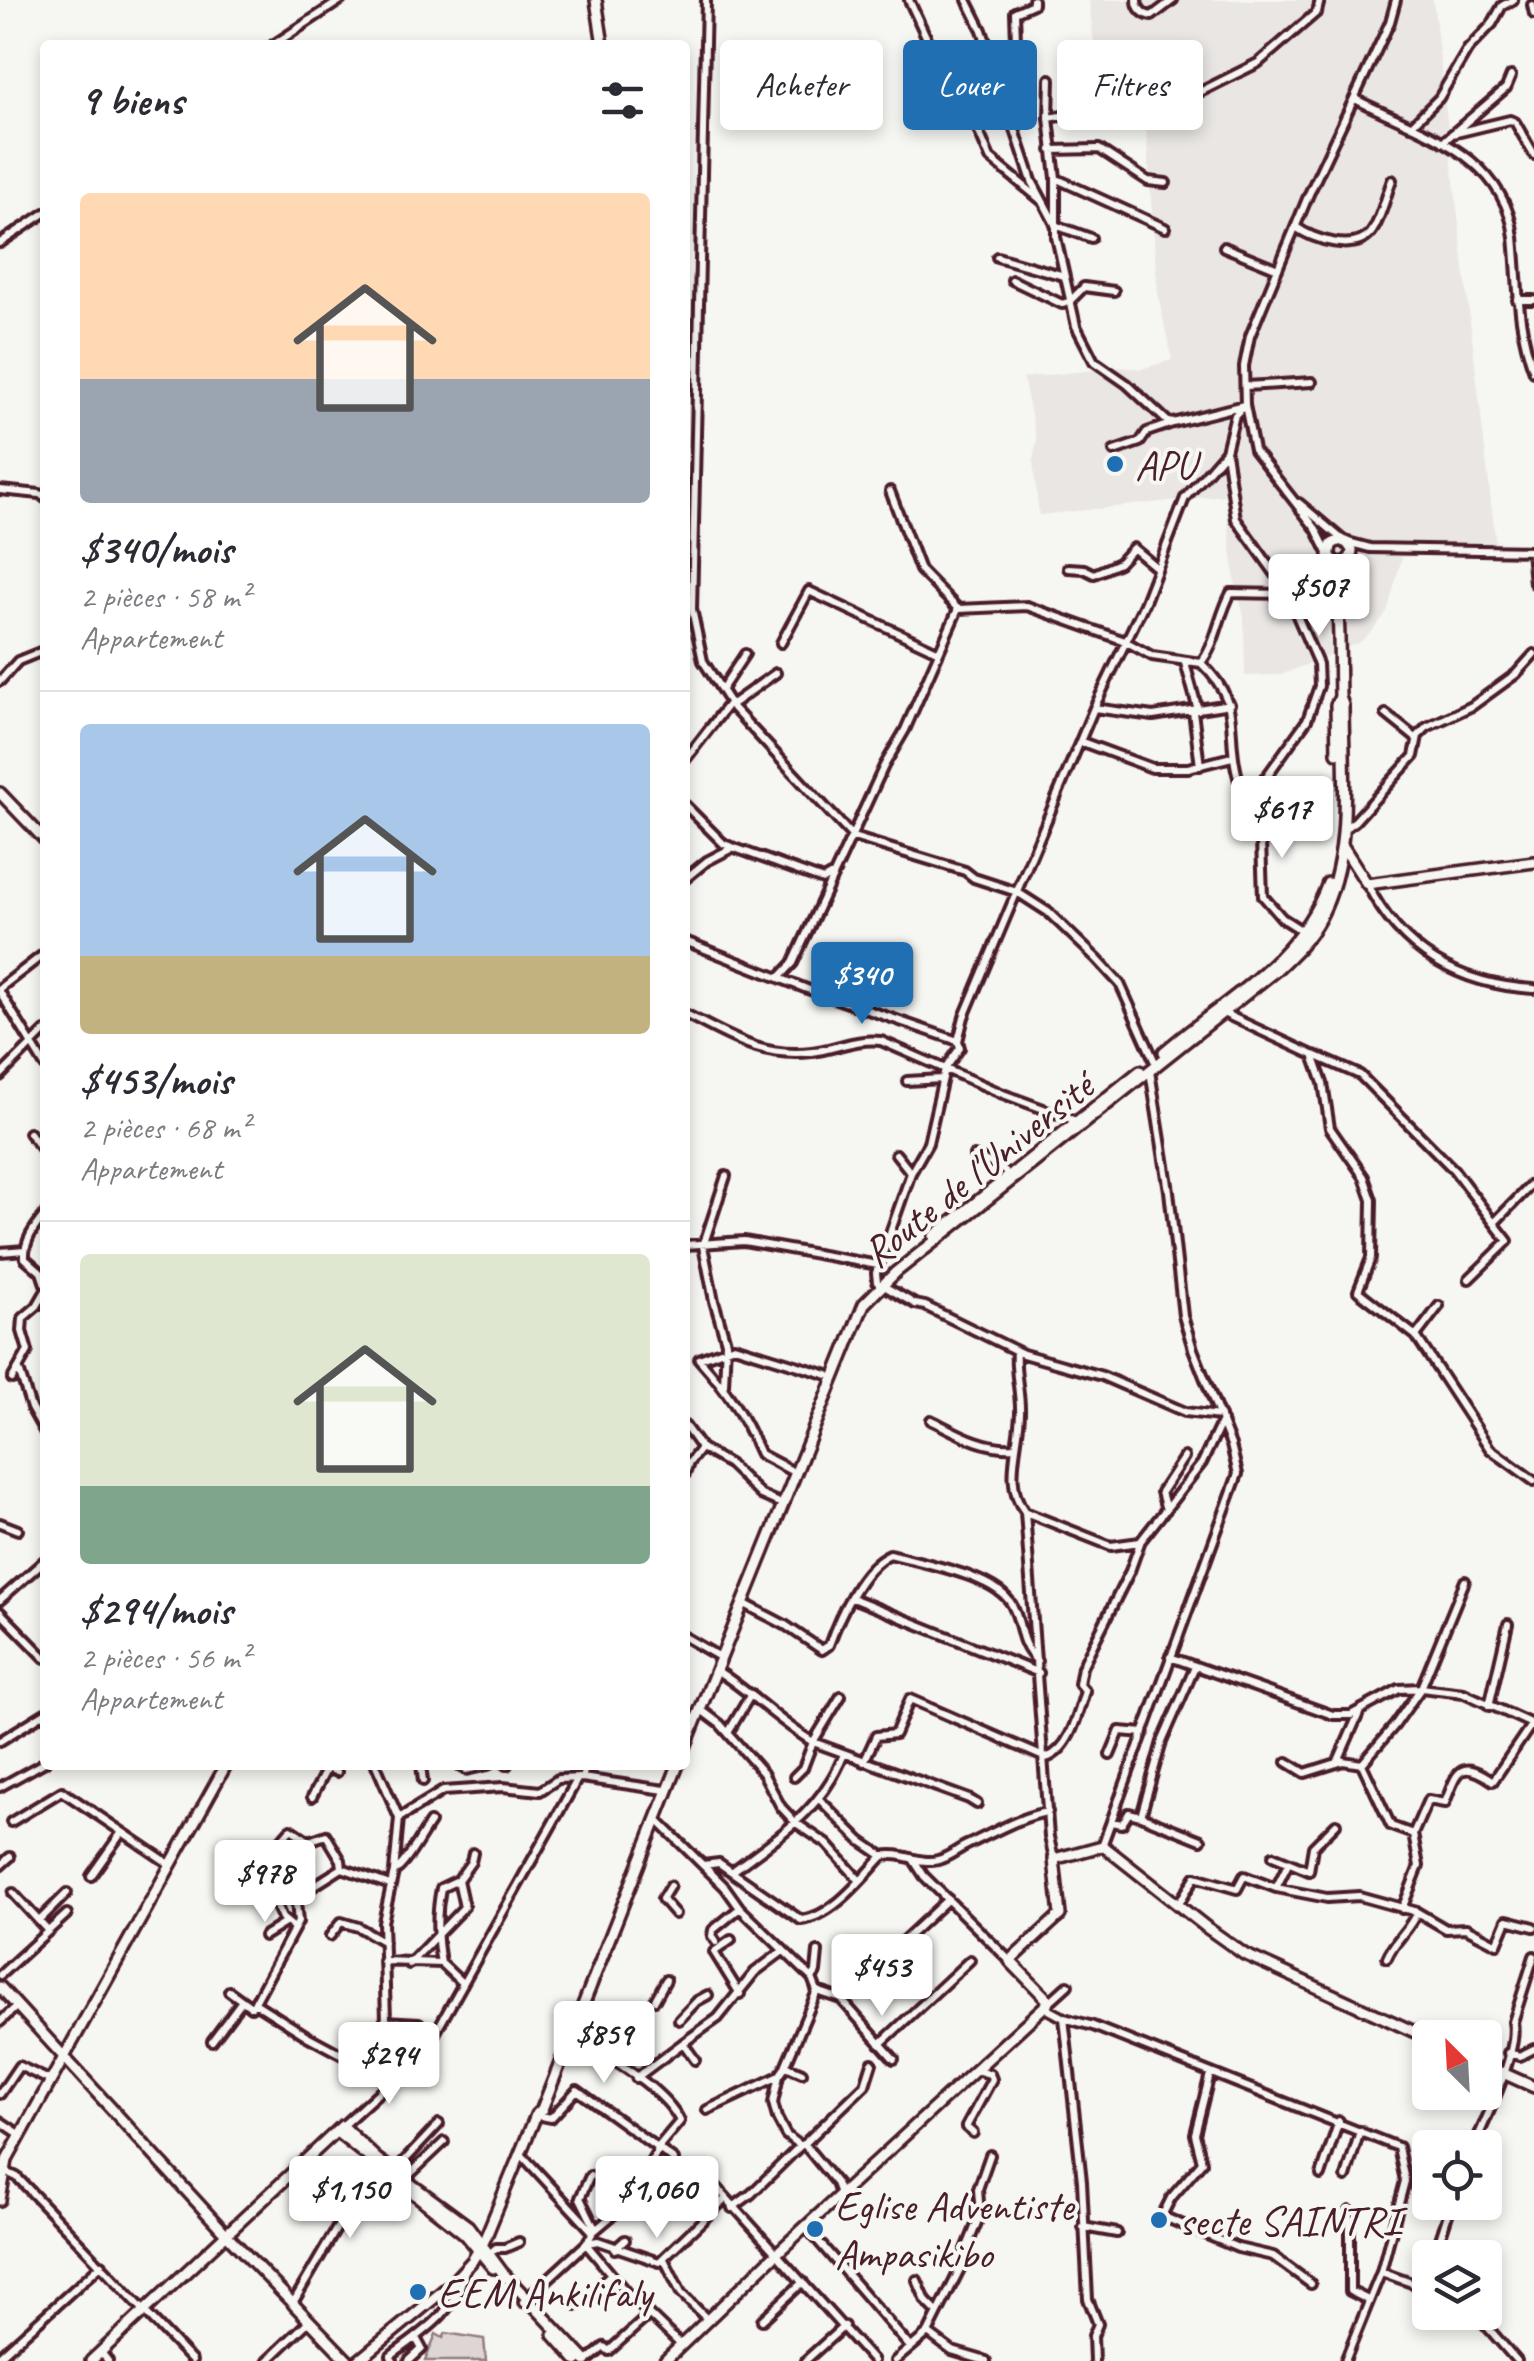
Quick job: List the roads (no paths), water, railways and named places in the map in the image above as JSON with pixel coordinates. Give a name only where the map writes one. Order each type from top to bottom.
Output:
[{"type":"main road","points":[[596,0],[602,40]]},
{"type":"main road","points":[[1336,579],[1348,561],[1352,550],[1344,541],[1332,544],[1329,555],[1335,562],[1348,561]]},
{"type":"main road","name":"Route de l'Université","points":[[917,1253],[1275,971],[1309,936],[1332,889],[1342,845],[1343,705],[1336,579],[1329,555]]},
{"type":"main road","name":"Route de l'Université","points":[[690,1723],[854,1309],[1009,1175],[1270,966],[1304,932],[1326,887],[1337,843],[1336,705],[1340,697]]},
{"type":"main road","points":[[0,793],[40,835]]},
{"type":"main road","points":[[1342,845],[1368,884],[1534,862]]},
{"type":"main road","name":"Route de l'Université","points":[[690,1734],[859,1312],[879,1284]]},
{"type":"main road","points":[[0,2200],[4,2171],[49,2080],[223,1770]]},
{"type":"main road","points":[[536,2115],[537,2103],[674,1770]]},
{"type":"main road","points":[[358,2361],[465,2270],[483,2250],[674,1770]]},
{"type":"main road","points":[[666,2361],[1047,2004],[1010,1961],[1060,1915],[1054,1859],[1102,1846],[1244,1954],[1412,2032]]},
{"type":"main road","points":[[0,1987],[227,2236],[348,2361]]},
{"type":"main road","points":[[1504,2074],[1534,2088]]},
{"type":"main road","points":[[91,2361],[104,2357],[145,2311],[340,2129],[483,2250]]},
{"type":"main road","points":[[376,2162],[395,2171],[468,2226],[483,2250],[580,2361]]},
{"type":"street","points":[[281,40],[341,0]]},
{"type":"street","points":[[706,0],[692,608],[703,661],[751,731],[852,837],[965,871],[974,878],[1017,892],[1048,912],[1120,984],[1154,1060]]},
{"type":"street","points":[[909,0],[956,102],[976,125],[990,158],[1041,200]]},
{"type":"street","points":[[967,0],[982,30],[1041,200],[1055,225],[1091,238]]},
{"type":"street","points":[[1016,40],[1016,12],[1033,4],[1033,0]]},
{"type":"street","points":[[1137,0],[1137,6],[1152,16],[1174,0]]},
{"type":"street","points":[[1049,118],[1184,96],[1211,87],[1258,63],[1317,12],[1320,0]]},
{"type":"street","points":[[1329,555],[1316,528],[1254,450],[1245,405],[1244,366],[1250,336],[1396,0]]},
{"type":"street","points":[[1411,126],[1439,98],[1468,49],[1492,24],[1502,6],[1513,0]]},
{"type":"street","points":[[1442,142],[1506,88],[1511,76]]},
{"type":"street","points":[[1050,79],[1055,225],[1076,326],[1094,360],[1173,423]]},
{"type":"street","points":[[1355,99],[1442,142],[1482,168],[1498,186],[1509,210],[1519,322],[1534,372]]},
{"type":"street","points":[[1452,134],[1510,120],[1516,122],[1534,155]]},
{"type":"street","points":[[1050,150],[1099,150],[1148,181],[1166,184]]},
{"type":"street","points":[[1056,178],[1164,228]]},
{"type":"street","points":[[1296,228],[1317,238],[1360,241],[1371,232],[1392,180]]},
{"type":"street","points":[[0,243],[40,215]]},
{"type":"street","points":[[1224,247],[1278,269]]},
{"type":"street","points":[[998,257],[1064,276]]},
{"type":"street","points":[[1012,280],[1062,304],[1070,302],[1084,287],[1114,292]]},
{"type":"street","points":[[1517,300],[1534,300]]},
{"type":"street","points":[[1246,386],[1312,382]]},
{"type":"street","points":[[1114,452],[1140,442],[1147,432],[1245,405]]},
{"type":"street","points":[[1245,405],[1235,415],[1226,451],[1236,519],[1287,594],[1318,664],[1318,686],[1307,720],[1259,787],[1263,896],[1282,918],[1304,932]]},
{"type":"street","points":[[1221,1419],[1186,1412],[1102,1376],[1016,1351],[879,1284],[878,1265],[911,1173],[928,1143],[942,1079],[960,1048],[958,1040],[970,1002],[1094,708],[1186,498],[1226,451]]},
{"type":"street","points":[[0,490],[40,494]]},
{"type":"street","points":[[890,491],[920,570],[958,609],[1027,606],[1125,641],[1152,656],[1200,663],[1224,690],[1230,704],[1232,757],[1239,781],[1259,787]]},
{"type":"street","points":[[1290,496],[1344,541],[1383,549],[1532,551],[1534,584]]},
{"type":"street","points":[[1068,568],[1084,568],[1094,574],[1119,562],[1133,548],[1157,568]]},
{"type":"street","points":[[1348,561],[1358,554],[1383,549]]},
{"type":"street","points":[[781,643],[809,591],[937,651]]},
{"type":"street","points":[[1200,663],[1212,648],[1231,593],[1287,594]]},
{"type":"street","points":[[780,978],[793,963],[884,766],[905,730],[958,609]]},
{"type":"street","points":[[0,681],[18,661],[40,652]]},
{"type":"street","points":[[722,689],[745,654]]},
{"type":"street","points":[[1342,830],[1355,821],[1414,756],[1417,739],[1427,727],[1472,706],[1516,674],[1534,654]]},
{"type":"street","points":[[1185,662],[1196,710],[1200,766]]},
{"type":"street","points":[[690,754],[730,704],[776,674]]},
{"type":"street","points":[[1094,708],[1152,716],[1230,704]]},
{"type":"street","points":[[1386,714],[1417,739]]},
{"type":"street","points":[[1082,742],[1152,768],[1200,766],[1232,757]]},
{"type":"street","points":[[690,810],[732,848],[823,880],[832,875]]},
{"type":"street","points":[[690,874],[706,860],[732,848]]},
{"type":"street","points":[[1368,884],[1404,937],[1422,953],[1468,977],[1534,989]]},
{"type":"street","points":[[690,944],[958,1040]]},
{"type":"street","points":[[40,957],[0,990],[40,1058]]},
{"type":"street","points":[[1223,1013],[1360,1075],[1454,1170],[1508,1241],[1469,1279]]},
{"type":"street","points":[[690,1016],[766,1052],[815,1052],[864,1039],[899,1048],[1077,1121]]},
{"type":"street","points":[[0,1076],[40,1036]]},
{"type":"street","points":[[1313,1055],[1323,1083],[1330,1128],[1364,1177],[1372,1200],[1371,1258],[1358,1292],[1416,1336],[1490,1450],[1534,1481]]},
{"type":"street","points":[[1102,1846],[1238,1474],[1183,1316],[1150,1071]]},
{"type":"street","points":[[907,1080],[942,1079]]},
{"type":"street","points":[[29,1133],[40,1146]]},
{"type":"street","points":[[896,1154],[911,1173]]},
{"type":"street","points":[[974,1156],[1009,1175]]},
{"type":"street","points":[[724,1386],[726,1347],[703,1246],[726,1176]]},
{"type":"street","points":[[1494,1223],[1532,1184]]},
{"type":"street","points":[[40,1221],[25,1250],[25,1258],[40,1270]]},
{"type":"street","points":[[690,1245],[756,1242],[878,1265]]},
{"type":"street","points":[[0,1252],[25,1250]]},
{"type":"street","points":[[12,1379],[28,1351],[23,1318],[40,1301]]},
{"type":"street","points":[[1416,1336],[1438,1306]]},
{"type":"street","points":[[790,1470],[760,1454],[746,1419],[724,1386],[699,1359],[734,1346],[828,1375]]},
{"type":"street","points":[[1016,1351],[1020,1410],[1015,1499],[1025,1512],[1133,1555]]},
{"type":"street","points":[[19,1366],[30,1408],[40,1425]]},
{"type":"street","points":[[864,1762],[876,1736],[895,1734],[910,1699],[1046,1758],[1056,1754],[1076,1720],[1085,1691],[1079,1684],[1082,1667],[1130,1571],[1133,1555],[1202,1463],[1221,1419]]},
{"type":"street","points":[[931,1420],[972,1440],[1016,1447]]},
{"type":"street","points":[[690,1433],[701,1448],[729,1464],[749,1486],[777,1502]]},
{"type":"street","points":[[690,1461],[701,1448]]},
{"type":"street","points":[[1166,1510],[1161,1492],[1184,1456]]},
{"type":"street","points":[[1025,1512],[1054,1859]]},
{"type":"street","points":[[0,1523],[18,1530]]},
{"type":"street","points":[[1111,1546],[1140,1542]]},
{"type":"street","points":[[743,1603],[822,1650],[828,1646],[875,1563],[890,1554],[962,1574],[1006,1595],[1015,1612],[1020,1640],[1038,1662]]},
{"type":"street","points":[[0,1600],[40,1564]]},
{"type":"street","points":[[1362,1764],[1421,1688],[1466,1580]]},
{"type":"street","points":[[852,1598],[1039,1673]]},
{"type":"street","points":[[0,1612],[40,1653]]},
{"type":"street","points":[[1490,1706],[1508,1624]]},
{"type":"street","points":[[690,1639],[716,1655]]},
{"type":"street","points":[[1170,1657],[1328,1714],[1344,1717],[1399,1689],[1421,1688],[1464,1693],[1532,1725],[1493,1781],[1466,1768],[1456,1773],[1445,1803],[1428,1800],[1412,1834],[1419,1866],[1402,1909]]},
{"type":"street","points":[[1140,1816],[1162,1742],[1195,1666]]},
{"type":"street","points":[[715,1670],[751,1694],[792,1730],[814,1742],[977,1804]]},
{"type":"street","points":[[728,1732],[751,1694]]},
{"type":"street","points":[[794,1777],[803,1768],[842,1696]]},
{"type":"street","points":[[700,1709],[728,1732],[762,1773],[781,1807],[796,1823],[827,1844],[860,1881]]},
{"type":"street","points":[[1337,1763],[1360,1710]]},
{"type":"street","points":[[0,1742],[40,1716]]},
{"type":"street","points":[[1110,1755],[1120,1730],[1144,1733]]},
{"type":"street","points":[[725,1887],[735,1872],[820,1800],[844,1754]]},
{"type":"street","points":[[1287,1762],[1305,1773],[1337,1763],[1362,1764]]},
{"type":"street","points":[[1362,1764],[1391,1826],[1412,1834]]},
{"type":"street","points":[[0,1787],[40,1765]]},
{"type":"street","points":[[312,1797],[322,1770]]},
{"type":"street","points":[[333,1770],[337,1772]]},
{"type":"street","points":[[379,1770],[399,1818],[394,1872],[384,1905],[388,2084]]},
{"type":"street","points":[[422,1770],[423,1781]]},
{"type":"street","points":[[399,1818],[443,1792],[503,1786],[540,1791],[558,1779],[583,1773],[665,1790]]},
{"type":"street","points":[[340,2129],[388,2084],[418,2064],[583,1773]]},
{"type":"street","points":[[11,1822],[62,1791],[171,1864]]},
{"type":"street","points":[[820,1800],[861,1841],[884,1856]]},
{"type":"street","points":[[703,1865],[720,1862],[800,1920],[816,1916],[884,1856],[939,1860],[1026,1816],[1048,1812]]},
{"type":"street","points":[[1111,1822],[1122,1824],[1129,1813],[1200,1840]]},
{"type":"street","points":[[657,1820],[812,1978],[817,1991],[779,2076],[773,2103],[786,2135],[802,2145],[836,2182],[840,2194]]},
{"type":"street","points":[[394,1872],[402,1867],[430,1824]]},
{"type":"street","points":[[1273,1856],[1309,1871],[1314,1848],[1336,1824]]},
{"type":"street","points":[[260,1880],[278,1844],[291,1829],[308,1841]]},
{"type":"street","points":[[91,1876],[122,1832]]},
{"type":"street","points":[[308,1841],[326,1835],[342,1868]]},
{"type":"street","points":[[308,1841],[309,1856]]},
{"type":"street","points":[[464,1984],[441,1963],[436,1902],[441,1888],[458,1880],[472,1862],[473,1854]]},
{"type":"street","points":[[0,1866],[10,1856]]},
{"type":"street","points":[[913,1860],[1010,1961]]},
{"type":"street","points":[[1276,1888],[1288,1864]]},
{"type":"street","points":[[342,1868],[390,1885]]},
{"type":"street","points":[[229,1991],[251,2007],[255,2003],[294,1928],[300,1897],[342,1868]]},
{"type":"street","points":[[1178,1906],[1195,1876],[1238,1889],[1244,1876],[1276,1888],[1327,1898],[1359,1896],[1418,1912],[1446,1929],[1466,1928],[1497,1944],[1507,1920],[1534,1927]]},
{"type":"street","points":[[409,1964],[464,1907],[458,1880]]},
{"type":"street","points":[[670,1886],[662,1900],[674,1914]]},
{"type":"street","points":[[270,1892],[285,1923],[294,1928]]},
{"type":"street","points":[[13,1893],[48,1931]]},
{"type":"street","points":[[39,1921],[67,1893]]},
{"type":"street","points":[[841,1999],[948,1899]]},
{"type":"street","points":[[740,1908],[714,1930],[712,1936],[719,1940],[710,1950],[740,1994]]},
{"type":"street","points":[[1387,1958],[1394,1942],[1409,1929],[1418,1912]]},
{"type":"street","points":[[0,1975],[67,1914]]},
{"type":"street","points":[[330,1936],[341,1922],[384,1942]]},
{"type":"street","points":[[264,1936],[285,1923]]},
{"type":"street","points":[[714,1952],[732,1940]]},
{"type":"street","points":[[636,2078],[718,2018],[755,1972],[782,1950]]},
{"type":"street","points":[[812,1978],[818,1952]]},
{"type":"street","points":[[1481,2130],[1504,2074],[1515,2031],[1513,2022],[1534,1956]]},
{"type":"street","points":[[880,2044],[970,1960]]},
{"type":"street","points":[[384,1961],[441,1963]]},
{"type":"street","points":[[655,2000],[666,1980]]},
{"type":"street","points":[[1068,1984],[1047,2004],[1064,2018],[1094,2026],[1398,2147],[1405,2182],[1381,2272],[1346,2361]]},
{"type":"street","points":[[817,1991],[841,1999],[894,2059]]},
{"type":"street","points":[[679,2020],[708,1995]]},
{"type":"street","points":[[212,2041],[242,2002]]},
{"type":"street","points":[[255,2003],[374,2072],[386,2071]]},
{"type":"street","points":[[0,2022],[17,2006]]},
{"type":"street","points":[[1064,2018],[1082,2181],[1088,2299],[1098,2324],[1092,2336],[1094,2361]]},
{"type":"street","points":[[384,2021],[419,2022]]},
{"type":"street","points":[[570,2036],[636,2078],[672,2106],[679,2117],[679,2124],[660,2147],[625,2205],[592,2230]]},
{"type":"street","points":[[683,2043],[695,2060]]},
{"type":"street","points":[[1508,2053],[1520,2056],[1534,2049]]},
{"type":"street","points":[[732,2208],[864,2085],[872,2064]]},
{"type":"street","points":[[0,2094],[20,2066],[49,2080]]},
{"type":"street","points":[[786,2066],[802,2072]]},
{"type":"street","points":[[973,2133],[966,2127],[992,2079],[990,2074],[976,2070]]},
{"type":"street","points":[[1210,2074],[1196,2134],[1202,2162],[1171,2198],[1162,2216],[1238,2248],[1273,2256],[1311,2284]]},
{"type":"street","points":[[707,2110],[779,2076]]},
{"type":"street","points":[[536,2115],[551,2118],[577,2090],[660,2147],[674,2160],[670,2168]]},
{"type":"street","points":[[0,2121],[20,2138]]},
{"type":"street","points":[[1321,2176],[1339,2121]]},
{"type":"street","points":[[395,2171],[439,2124]]},
{"type":"street","points":[[1346,2177],[1360,2131]]},
{"type":"street","points":[[405,2178],[444,2142]]},
{"type":"street","points":[[520,2153],[592,2230]]},
{"type":"street","points":[[895,2361],[928,2333],[966,2258],[981,2206],[978,2189],[990,2156]]},
{"type":"street","points":[[292,2304],[376,2162]]},
{"type":"street","points":[[4,2171],[17,2177],[192,2361]]},
{"type":"street","points":[[586,2244],[594,2226],[580,2198],[590,2176]]},
{"type":"street","points":[[712,2182],[873,2361]]},
{"type":"street","points":[[525,2300],[586,2244],[598,2240],[653,2262],[664,2259],[726,2198]]},
{"type":"street","points":[[1350,2211],[1350,2292],[1368,2300]]},
{"type":"street","points":[[806,2227],[910,2347]]},
{"type":"street","points":[[1083,2227],[1117,2233]]},
{"type":"street","points":[[616,2249],[625,2240]]},
{"type":"street","points":[[483,2250],[519,2242]]},
{"type":"street","points":[[586,2244],[681,2345]]},
{"type":"street","points":[[664,2259],[682,2293],[708,2320]]},
{"type":"street","points":[[0,2356],[102,2264]]},
{"type":"street","points":[[393,2361],[391,2356],[446,2312],[462,2286],[465,2270]]},
{"type":"street","points":[[1381,2272],[1412,2283]]},
{"type":"street","points":[[577,2305],[611,2274]]},
{"type":"street","points":[[917,2280],[926,2301],[938,2313]]},
{"type":"street","points":[[762,2320],[802,2282]]},
{"type":"street","points":[[580,2361],[604,2346],[609,2351],[649,2315]]},
{"type":"street","points":[[267,2361],[308,2321]]},
{"type":"street","points":[[805,2361],[844,2326]]},
{"type":"street","points":[[1491,2330],[1517,2361]]},
{"type":"street","points":[[928,2333],[952,2351],[986,2361]]},
{"type":"street","points":[[404,2346],[410,2359],[422,2348],[416,2338]]},
{"type":"place","name":"APU","points":[[1115,464]]},
{"type":"place","name":"secte SAINTRI","points":[[1159,2220]]},
{"type":"place","name":"Eglise Adventiste Ampasikibo","points":[[815,2229]]},
{"type":"place","name":"EEM Ankilifaly","points":[[418,2292]]}]
